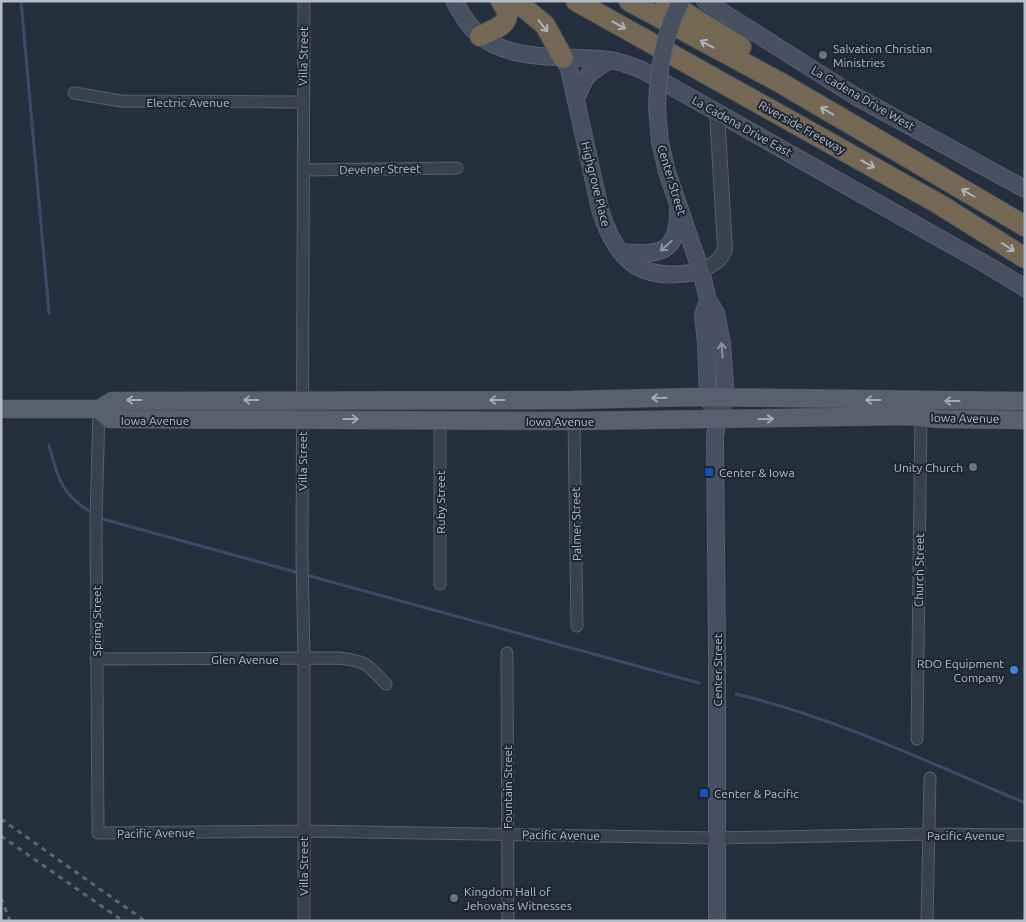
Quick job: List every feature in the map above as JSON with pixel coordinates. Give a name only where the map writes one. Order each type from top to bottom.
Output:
[{"type":"highway","points":[[480,36],[498,28],[507,19],[508,13],[501,1]]},
{"type":"highway","points":[[516,1],[544,25],[563,58]]},
{"type":"highway","name":"Riverside Freeway","points":[[576,1],[939,204],[1025,258]]},
{"type":"highway","name":"Riverside Freeway","points":[[629,1],[781,84],[1025,226]]},
{"type":"highway","points":[[666,1],[742,48],[781,84]]},
{"type":"main road","name":"La Cadena Drive East","points":[[454,1],[480,36],[504,49],[563,58],[610,60],[642,70],[988,265],[1025,288]]},
{"type":"main road","name":"Center Street","points":[[681,1],[668,33],[661,63],[656,107],[660,142],[667,172],[701,271],[708,300],[703,314],[706,344],[717,398],[718,419],[715,436],[717,921]]},
{"type":"main road","name":"La Cadena Drive West","points":[[704,1],[855,96],[1025,189]]},
{"type":"main road","name":"Highgrove Place","points":[[563,58],[569,69],[600,209],[606,228],[613,241],[621,252],[640,270],[658,275],[677,275],[701,271]]},
{"type":"main road","points":[[576,99],[583,80],[590,72],[610,60]]},
{"type":"main road","points":[[621,252],[647,254],[664,250],[675,234],[678,221],[678,202]]},
{"type":"main road","name":"Iowa Avenue","points":[[1,409],[99,408],[112,400],[571,400],[717,398],[921,409],[1025,420]]},
{"type":"main road","name":"Iowa Avenue","points":[[99,408],[110,419],[574,421],[907,416],[921,409],[1025,401]]},
{"type":"street","name":"Villa Street","points":[[304,1],[302,102],[304,170],[302,555],[304,921]]},
{"type":"street","name":"Electric Avenue","points":[[74,94],[121,101],[302,102]]},
{"type":"street","points":[[701,271],[719,260],[725,249],[717,112]]},
{"type":"street","name":"Devener Street","points":[[304,170],[457,168]]},
{"type":"street","name":"Spring Street","points":[[98,834],[96,515],[99,408]]},
{"type":"street","name":"Church Street","points":[[918,739],[921,409]]},
{"type":"street","name":"Ruby Street","points":[[440,420],[440,584]]},
{"type":"street","name":"Palmer Street","points":[[574,421],[577,626]]},
{"type":"street","name":"Fountain Street","points":[[506,654],[508,921]]},
{"type":"street","name":"Glen Avenue","points":[[96,659],[339,658],[355,660],[368,665],[386,684]]},
{"type":"street","points":[[927,921],[930,778]]},
{"type":"street","name":"Pacific Avenue","points":[[98,834],[303,831],[717,838],[929,834],[1025,835]]},
{"type":"waterway","points":[[21,1],[49,313]]},
{"type":"waterway","points":[[49,445],[55,468],[63,486],[75,500],[94,514]]},
{"type":"waterway","points":[[99,518],[699,683]]},
{"type":"waterway","points":[[736,694],[774,704],[847,728],[1025,803]]},
{"type":"railway","points":[[1,819],[145,921]]},
{"type":"railway","points":[[1,836],[123,921]]},
{"type":"railway","points":[[1,898],[10,921]]},
{"type":"place","name":"Salvation Christian Ministries","points":[[823,55]]},
{"type":"place","name":"Unity Church","points":[[973,467]]},
{"type":"place","name":"Center & Iowa","points":[[709,472]]},
{"type":"place","name":"RDO Equipment Company","points":[[1014,670]]},
{"type":"place","name":"Center & Pacific","points":[[704,793]]},
{"type":"place","name":"Kingdom Hall of Jehovahs Witnesses","points":[[454,898]]}]
